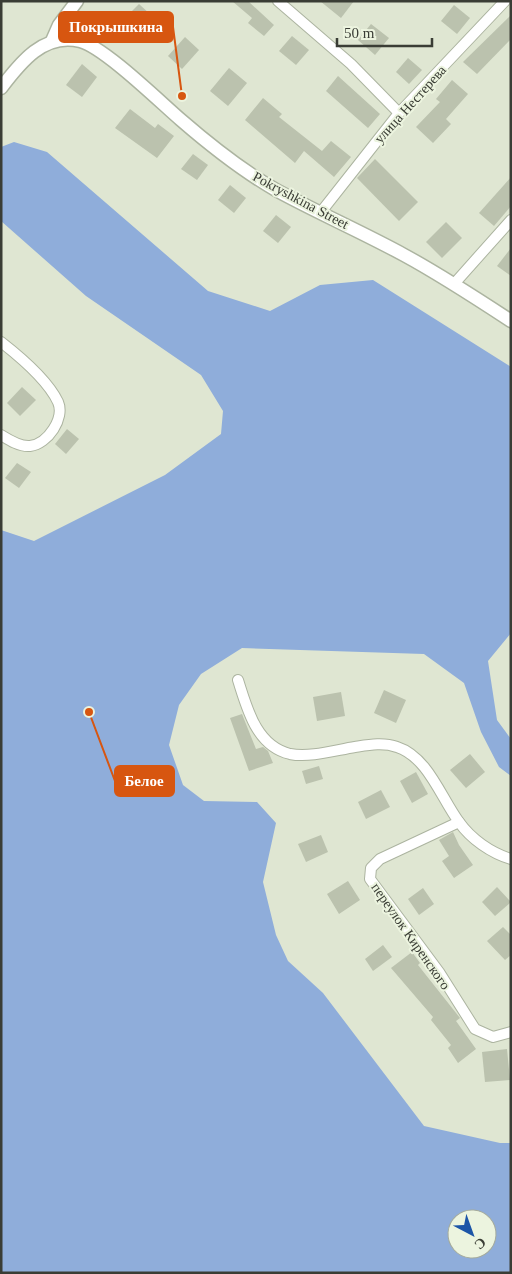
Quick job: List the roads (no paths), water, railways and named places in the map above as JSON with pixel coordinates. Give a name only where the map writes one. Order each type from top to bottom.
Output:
[{"type":"street","points":[[1,88],[26,58],[52,41],[58,25],[77,1]]},
{"type":"street","points":[[278,1],[291,5],[399,113]]},
{"type":"street","name":"улица Нестерева","points":[[321,212],[399,113],[505,1]]},
{"type":"street","name":"Pokryshkina Street","points":[[52,41],[65,39],[81,41],[93,47],[220,153],[276,190],[398,252],[454,284],[511,321]]},
{"type":"street","points":[[454,284],[511,220]]},
{"type":"street","points":[[1,342],[33,372],[58,402],[60,415],[53,430],[41,441],[30,446],[13,442],[1,435]]},
{"type":"street","points":[[238,680],[258,731],[281,750],[291,754],[304,754],[375,744],[396,746],[410,754],[421,764],[436,784],[459,822],[485,847],[511,859]]},
{"type":"street","name":"переулок Киренского","points":[[459,822],[380,859],[371,868],[370,879],[438,972],[475,1029],[493,1037],[511,1032]]},
{"type":"water","points":[[14,142],[47,152],[208,291],[270,311],[320,285],[373,280],[511,367],[511,633],[488,661],[497,720],[511,739],[511,776],[499,767],[481,732],[464,683],[424,654],[242,648],[201,674],[179,705],[169,745],[183,785],[204,801],[257,802],[276,823],[263,882],[276,935],[288,961],[323,993],[424,1126],[500,1143],[511,1143],[511,1273],[1,1273],[1,530],[34,541],[165,475],[221,434],[223,411],[201,375],[86,296],[1,221],[1,147]]},
{"type":"place","name":"Покрышкина","points":[[182,96]]},
{"type":"place","name":"Белое","points":[[89,712]]}]
